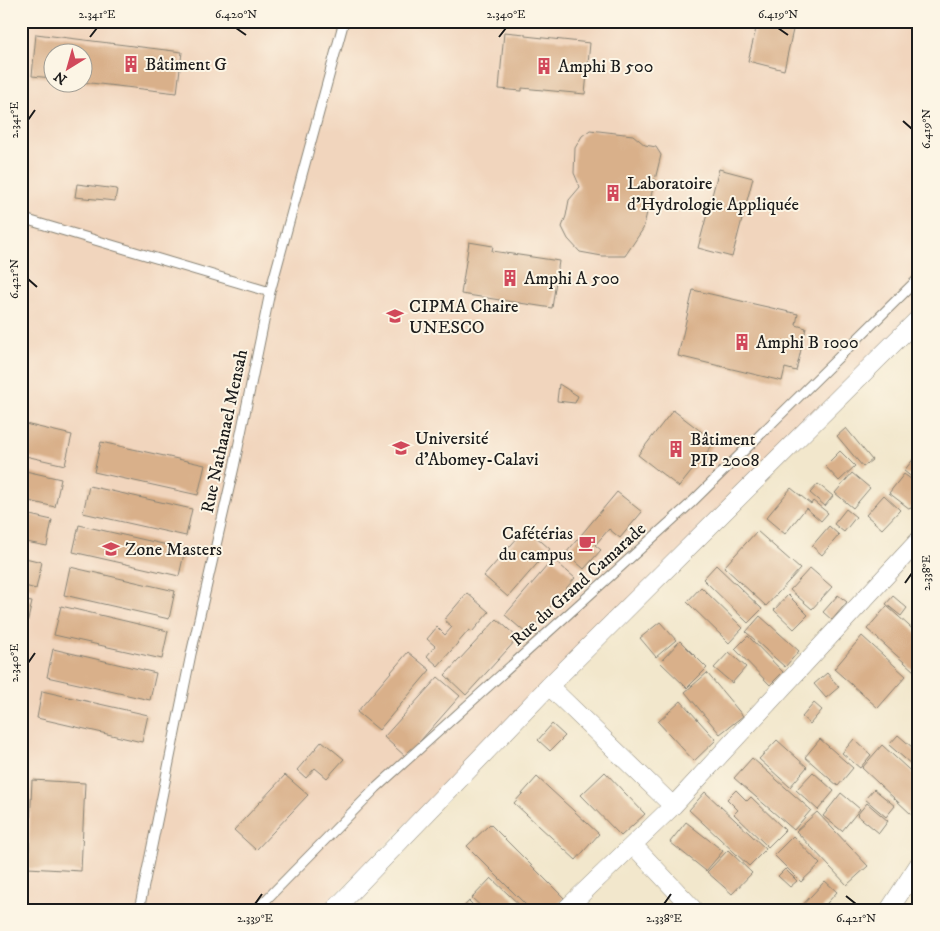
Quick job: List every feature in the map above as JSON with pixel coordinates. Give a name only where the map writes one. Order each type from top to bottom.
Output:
[{"type":"street","points":[[334,910],[548,686],[919,318]]},
{"type":"street","points":[[565,910],[673,806],[919,540]]},
{"type":"street","points":[[548,686],[673,806]]},
{"type":"street","points":[[633,845],[694,910]]},
{"type":"street","points":[[889,910],[919,864]]},
{"type":"lane","name":"Rue Nathanael Mensah","points":[[139,910],[191,654],[234,467],[270,292],[344,21]]},
{"type":"lane","points":[[21,218],[270,292]]},
{"type":"lane","name":"Rue du Grand Camarade","points":[[256,910],[376,788],[690,504],[919,278]]},
{"type":"shaded area","name":"Université d'Abomey-Calavi","points":[[21,21],[919,21],[919,312],[320,910],[21,910]]},
{"type":"building","points":[[758,21],[795,21],[784,70],[748,61]]},
{"type":"building","name":"Amphi B 500","points":[[504,32],[590,43],[585,94],[522,88],[522,91],[499,89]]},
{"type":"building","name":"Bâtiment G","points":[[36,34],[182,52],[177,93],[92,83],[92,42],[42,42],[42,77],[32,76]]},
{"type":"building","name":"Laboratoire d'Hydrologie Appliquée","points":[[590,130],[633,135],[645,145],[656,147],[661,155],[643,229],[625,256],[602,256],[580,252],[568,239],[562,227],[569,200],[580,187],[574,173],[575,148],[582,136]]},
{"type":"building","points":[[719,169],[753,178],[732,257],[698,248]]},
{"type":"building","points":[[77,184],[117,189],[115,201],[75,197]]},
{"type":"building","name":"Amphi A 500","points":[[469,242],[493,246],[492,251],[559,261],[552,308],[461,294]]},
{"type":"building","name":"Amphi B 1000","points":[[693,290],[798,314],[796,325],[806,328],[796,371],[785,368],[782,381],[678,356]]},
{"type":"building","points":[[559,384],[578,396],[575,403],[557,401]]},
{"type":"building","name":"Bâtiment PIP 2008","points":[[673,410],[715,442],[679,487],[638,455]]},
{"type":"building","points":[[21,423],[72,435],[65,465],[21,455]]},
{"type":"building","points":[[846,428],[872,460],[863,467],[837,436]]},
{"type":"building","points":[[101,442],[205,465],[198,495],[94,472]]},
{"type":"building","points":[[840,451],[855,466],[839,481],[825,466]]},
{"type":"building","points":[[915,457],[919,460],[919,476],[917,474],[913,478],[904,471]]},
{"type":"building","points":[[21,470],[61,479],[55,507],[21,499]]},
{"type":"building","points":[[852,473],[870,488],[853,508],[835,493]]},
{"type":"building","points":[[904,474],[919,485],[919,498],[910,509],[889,493]]},
{"type":"building","points":[[818,484],[833,496],[825,506],[810,493]]},
{"type":"building","points":[[89,486],[192,509],[186,536],[83,513]]},
{"type":"building","points":[[791,488],[811,504],[813,501],[828,513],[821,521],[806,508],[785,534],[766,518]]},
{"type":"building","points":[[617,492],[642,512],[620,538],[609,529],[595,545],[601,550],[584,569],[566,553]]},
{"type":"building","points":[[884,495],[900,510],[882,529],[866,515]]},
{"type":"building","points":[[846,509],[856,517],[844,532],[834,524]]},
{"type":"building","points":[[21,513],[52,520],[47,546],[21,541]]},
{"type":"building","points":[[79,525],[185,549],[179,576],[73,552]]},
{"type":"building","points":[[829,526],[839,535],[822,555],[812,546]]},
{"type":"building","points":[[526,528],[550,549],[508,597],[484,576]]},
{"type":"building","points":[[757,531],[800,569],[766,606],[724,567]]},
{"type":"building","points":[[21,557],[42,562],[36,589],[21,585]]},
{"type":"building","points":[[553,559],[575,578],[527,634],[505,615]]},
{"type":"building","points":[[716,565],[762,609],[748,623],[703,579]]},
{"type":"building","points":[[70,567],[175,591],[169,619],[64,595]]},
{"type":"building","points":[[810,568],[832,587],[812,609],[790,590]]},
{"type":"building","points":[[701,587],[743,628],[729,643],[687,602]]},
{"type":"building","points":[[467,593],[489,612],[472,632],[469,630],[438,666],[427,656],[435,646],[427,639],[437,627],[445,635],[452,627],[444,620]]},
{"type":"building","points":[[788,595],[808,615],[794,629],[774,610]]},
{"type":"building","points":[[838,595],[847,602],[832,620],[823,612]]},
{"type":"building","points":[[893,596],[907,608],[901,616],[886,604]]},
{"type":"building","points":[[21,600],[32,602],[26,628],[21,627]]},
{"type":"building","points":[[61,606],[168,631],[162,659],[54,635]]},
{"type":"building","points":[[887,606],[919,635],[919,666],[914,671],[867,629]]},
{"type":"building","points":[[760,616],[799,651],[785,667],[746,632]]},
{"type":"building","points":[[497,619],[518,638],[466,695],[445,675]]},
{"type":"building","points":[[660,622],[676,640],[656,657],[640,638]]},
{"type":"building","points":[[748,636],[783,672],[770,685],[735,649]]},
{"type":"building","points":[[862,636],[906,676],[878,708],[834,669]]},
{"type":"building","points":[[680,641],[707,668],[687,688],[660,662]]},
{"type":"building","points":[[53,649],[156,673],[150,700],[47,677]]},
{"type":"building","points":[[408,652],[430,670],[379,730],[357,712]]},
{"type":"building","points":[[729,652],[746,667],[732,683],[714,668]]},
{"type":"building","points":[[707,673],[743,716],[720,734],[685,692]]},
{"type":"building","points":[[827,673],[839,687],[826,698],[814,684]]},
{"type":"building","points":[[438,677],[460,696],[406,757],[384,737]]},
{"type":"building","points":[[42,691],[148,715],[142,742],[37,718]]},
{"type":"building","points":[[681,701],[716,740],[694,761],[658,722]]},
{"type":"building","points":[[814,703],[822,710],[810,724],[802,717]]},
{"type":"building","points":[[552,724],[565,736],[550,751],[538,740]]},
{"type":"building","points":[[898,735],[919,753],[919,771],[889,745]]},
{"type":"building","points":[[820,739],[853,768],[838,786],[805,757]]},
{"type":"building","points":[[854,739],[871,755],[860,768],[842,753]]},
{"type":"building","points":[[777,740],[807,767],[790,787],[759,759]]},
{"type":"building","points":[[322,741],[344,759],[327,778],[315,768],[306,778],[297,770]]},
{"type":"building","points":[[882,745],[919,779],[919,807],[912,815],[862,768]]},
{"type":"building","points":[[752,758],[811,810],[794,830],[734,778]]},
{"type":"building","points":[[605,772],[645,814],[621,836],[581,795]]},
{"type":"building","points":[[813,772],[834,791],[818,810],[796,790]]},
{"type":"building","points":[[285,775],[308,795],[256,850],[234,830]]},
{"type":"building","points":[[537,777],[599,834],[576,860],[514,803]]},
{"type":"building","points":[[32,780],[85,783],[81,871],[28,868]]},
{"type":"building","points":[[874,789],[895,806],[886,817],[865,799]]},
{"type":"building","points":[[736,790],[747,801],[751,797],[785,830],[768,847],[734,814],[738,810],[727,799]]},
{"type":"building","points":[[705,792],[766,849],[749,866],[689,810]]},
{"type":"building","points":[[841,793],[860,809],[842,831],[823,816]]},
{"type":"building","points":[[867,803],[888,821],[879,833],[857,815]]},
{"type":"building","points":[[817,812],[868,866],[847,885],[796,831]]},
{"type":"building","points":[[686,822],[723,851],[706,871],[670,842]]},
{"type":"building","points":[[490,824],[564,898],[552,910],[531,910],[467,846]]},
{"type":"building","points":[[793,836],[820,864],[801,882],[774,855]]},
{"type":"building","points":[[728,850],[752,873],[732,894],[707,872]]},
{"type":"building","points":[[785,869],[797,881],[790,887],[778,876]]},
{"type":"building","points":[[491,878],[525,910],[485,910],[472,898]]},
{"type":"building","points":[[825,881],[837,892],[821,910],[798,910]]},
{"type":"building","points":[[469,901],[478,910],[461,910]]},
{"type":"place","name":"Bâtiment G","points":[[131,64]]},
{"type":"place","name":"Amphi B 500","points":[[544,66]]},
{"type":"place","name":"Laboratoire d'Hydrologie Appliquée","points":[[613,193]]},
{"type":"place","name":"Amphi A 500","points":[[510,278]]},
{"type":"place","name":"CIPMA Chaire UNESCO","points":[[395,316]]},
{"type":"place","name":"Amphi B 1000","points":[[742,342]]},
{"type":"place","name":"Université d'Abomey-Calavi","points":[[401,448]]},
{"type":"place","name":"Bâtiment PIP 2008","points":[[676,449]]},
{"type":"place","name":"Cafétérias du campus","points":[[587,543]]},
{"type":"place","name":"Zone Masters","points":[[111,549]]}]
